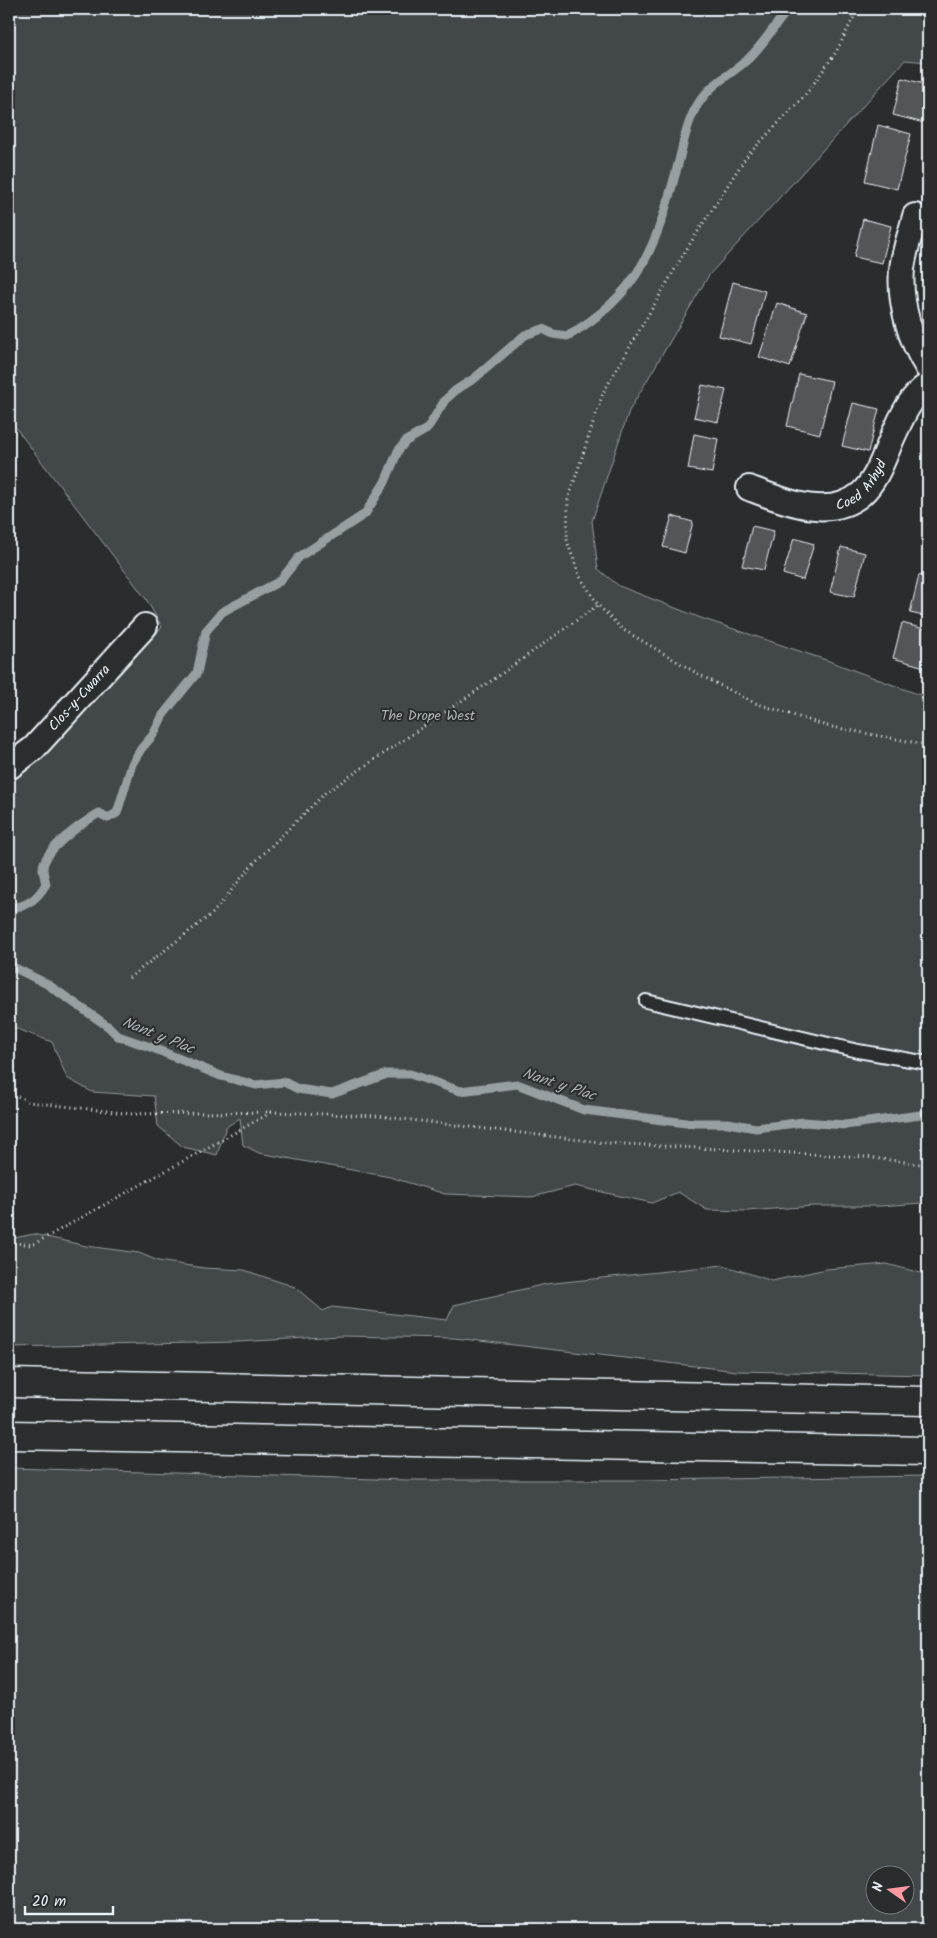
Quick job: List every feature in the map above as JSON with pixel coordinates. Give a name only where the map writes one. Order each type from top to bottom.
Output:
[{"type":"highway","points":[[9,1383],[928,1400]]},
{"type":"highway","points":[[9,1435],[928,1452]]},
{"type":"street","points":[[915,216],[902,269],[904,303],[918,352],[928,368]]},
{"type":"street","name":"Coed Arhyd","points":[[749,488],[800,505],[826,508],[842,504],[861,494],[876,473],[906,407],[928,385]]},
{"type":"street","name":"Clos-y-Cwarra","points":[[9,767],[34,748],[145,626]]},
{"type":"lane","points":[[646,1001],[858,1051],[928,1063]]},
{"type":"path","points":[[858,9],[836,52],[807,93],[746,157],[686,250],[603,393],[568,500],[567,541],[579,575],[598,605],[622,629],[700,675],[756,703],[828,726],[928,745]]},
{"type":"path","points":[[129,978],[213,913],[252,865],[325,793],[497,677],[598,605]]},
{"type":"path","points":[[9,1092],[29,1102],[132,1114],[273,1112],[377,1116],[606,1143],[866,1157],[928,1165]]},
{"type":"path","points":[[9,1242],[32,1245],[273,1112]]},
{"type":"green space","name":"The Drope West","points":[[9,9],[662,9],[668,14],[695,9],[928,9],[928,62],[905,60],[709,275],[629,411],[592,521],[598,569],[619,586],[701,618],[829,661],[928,698],[928,1206],[922,1203],[880,1206],[814,1206],[747,1211],[707,1210],[678,1192],[652,1203],[575,1186],[532,1197],[445,1194],[390,1177],[259,1153],[243,1145],[240,1118],[226,1127],[217,1155],[183,1147],[158,1126],[154,1096],[92,1092],[67,1078],[52,1042],[9,1026],[9,781],[70,727],[162,627],[146,599],[9,419]]},
{"type":"green space","points":[[34,1234],[86,1246],[139,1253],[158,1261],[204,1268],[244,1270],[295,1287],[323,1311],[332,1307],[447,1320],[454,1305],[546,1284],[723,1265],[772,1281],[826,1269],[887,1264],[928,1275],[928,1375],[737,1371],[454,1338],[340,1336],[238,1342],[9,1347],[9,1239]]},
{"type":"green space","points":[[9,1468],[407,1480],[644,1480],[928,1476],[928,1929],[9,1929]]},
{"type":"building","points":[[902,78],[928,85],[928,124],[893,115]]},
{"type":"building","points":[[878,125],[911,134],[897,189],[865,181]]},
{"type":"building","points":[[863,219],[891,226],[882,263],[854,257]]},
{"type":"building","points":[[733,282],[765,291],[751,344],[719,336]]},
{"type":"building","points":[[777,303],[807,313],[790,367],[759,357]]},
{"type":"building","points":[[799,374],[832,381],[820,434],[787,426]]},
{"type":"building","points":[[702,385],[726,390],[718,422],[694,417]]},
{"type":"building","points":[[853,403],[879,409],[868,452],[842,446]]},
{"type":"building","points":[[694,434],[718,439],[712,473],[688,469]]},
{"type":"building","points":[[672,516],[693,522],[685,553],[663,547]]},
{"type":"building","points":[[752,526],[774,531],[764,570],[742,566]]},
{"type":"building","points":[[794,538],[814,544],[803,580],[783,574]]},
{"type":"building","points":[[841,547],[865,553],[854,597],[830,592]]},
{"type":"building","points":[[919,575],[928,577],[928,617],[910,613]]},
{"type":"building","points":[[902,623],[928,630],[928,668],[893,658]]},
{"type":"waterway","points":[[9,908],[26,904],[39,894],[46,884],[43,868],[45,861],[50,853],[66,837],[99,813],[108,818],[117,813],[132,764],[141,749],[153,735],[163,715],[197,673],[206,631],[222,612],[280,581],[299,557],[365,514],[385,482],[398,451],[406,441],[427,429],[445,400],[456,390],[475,378],[525,335],[543,329],[553,334],[567,336],[592,320],[612,303],[628,285],[642,266],[652,245],[669,196],[688,127],[698,104],[709,90],[742,65],[754,53],[789,9]]},
{"type":"waterway","name":"Nant y Plac","points":[[9,965],[47,984],[109,1027],[118,1036],[221,1076],[256,1085],[284,1082],[298,1089],[332,1094],[387,1074],[410,1074],[460,1091],[517,1084],[584,1110],[686,1123],[728,1123],[756,1128],[804,1122],[845,1125],[928,1114]]}]
